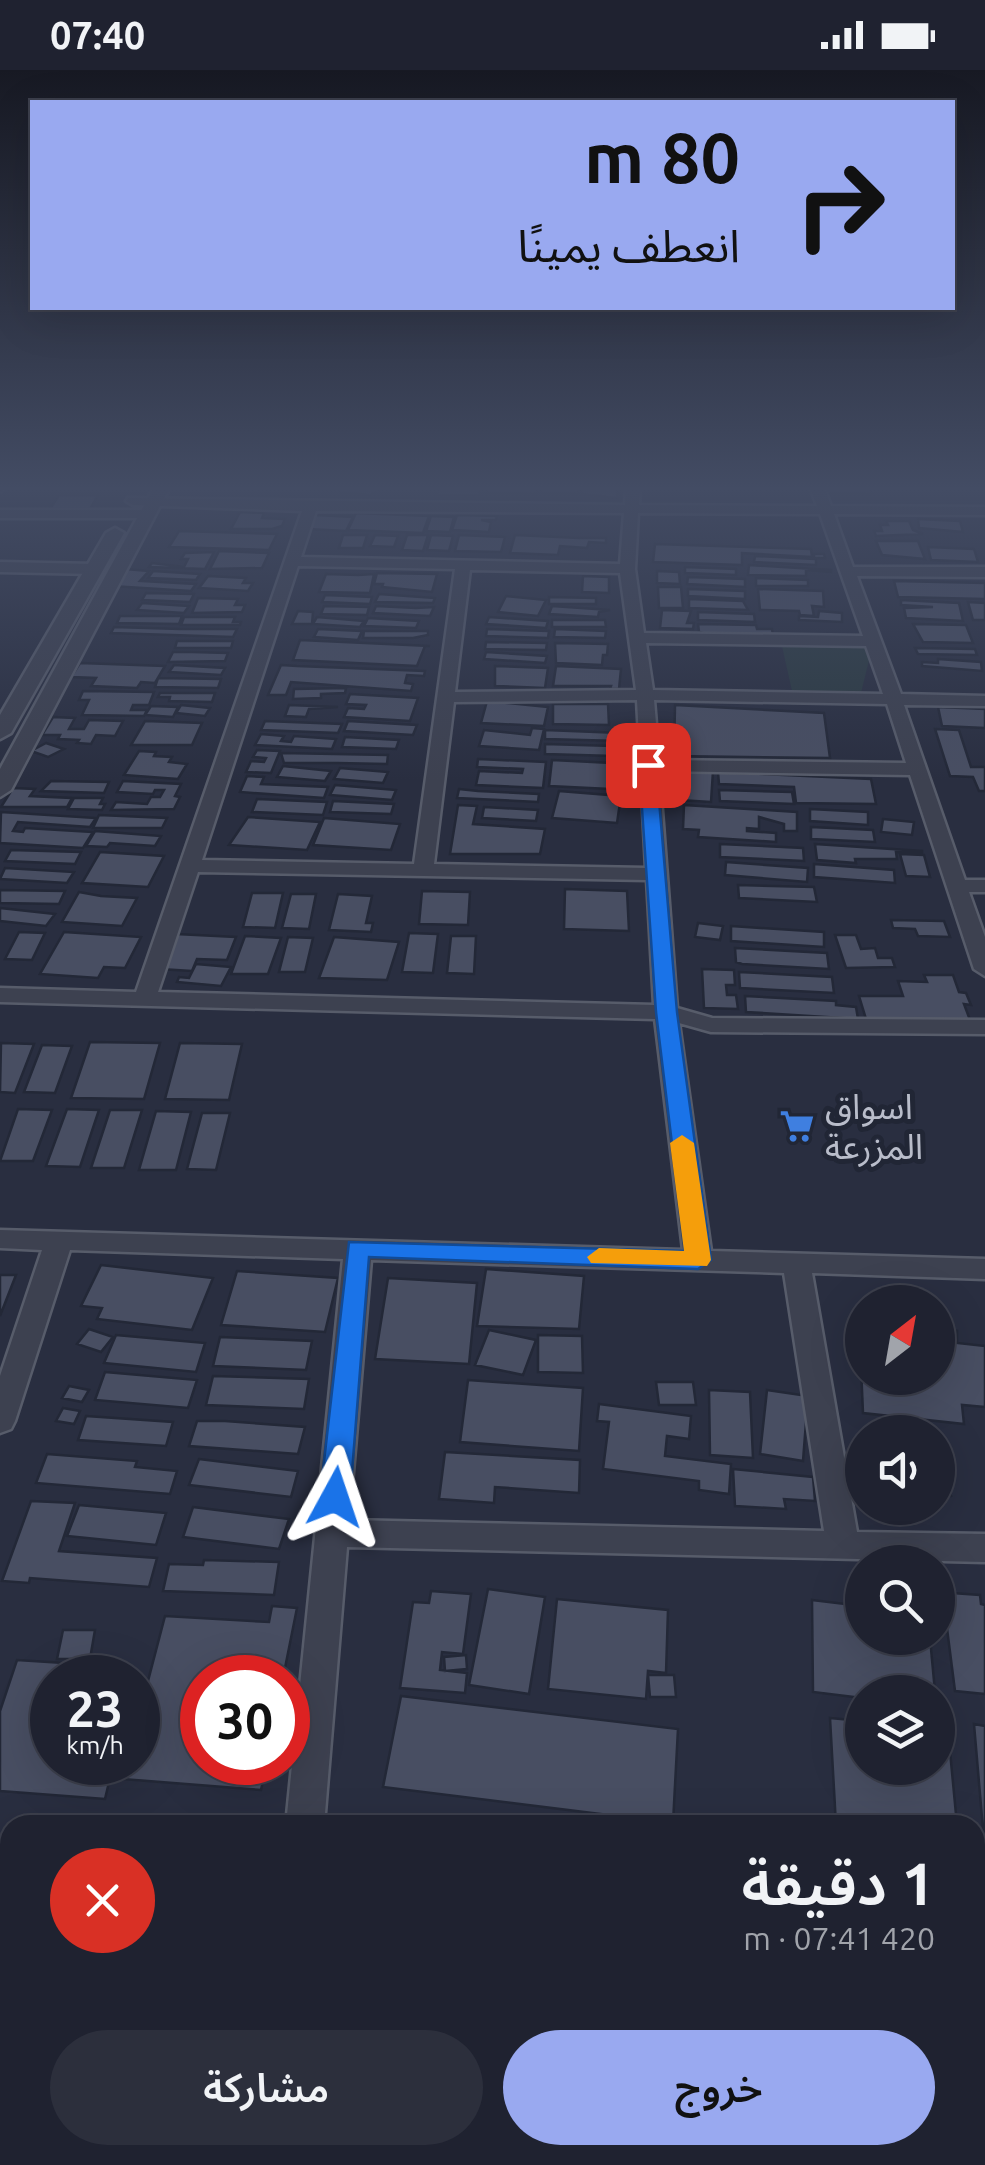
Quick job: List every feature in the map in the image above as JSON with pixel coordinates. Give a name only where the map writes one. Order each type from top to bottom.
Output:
[{"type":"street","points":[[0,734],[85,585]]},
{"type":"street","points":[[0,790],[102,585]]},
{"type":"street","points":[[144,1001],[284,585]]},
{"type":"street","points":[[423,870],[460,585]]},
{"type":"street","points":[[629,585],[645,695],[666,1012],[698,1260]]},
{"type":"street","points":[[854,585],[985,969]]},
{"type":"street","points":[[636,638],[872,640]]},
{"type":"street","points":[[446,697],[645,695],[985,701]]},
{"type":"street","points":[[648,765],[916,770]]},
{"type":"street","points":[[188,866],[655,874]]},
{"type":"street","points":[[956,886],[985,886]]},
{"type":"street","points":[[0,995],[666,1012],[712,1025],[985,1027]]},
{"type":"street","points":[[0,1239],[985,1269]]},
{"type":"street","points":[[0,1422],[59,1241]]},
{"type":"street","points":[[306,1815],[358,1248]]},
{"type":"street","points":[[798,1265],[843,1547]]},
{"type":"street","points":[[332,1532],[985,1548]]},
{"type":"shaded area","points":[[781,642],[873,644],[861,693],[792,691]]},
{"type":"building","points":[[112,585],[195,585],[191,591]]},
{"type":"building","points":[[201,585],[252,585],[248,591],[199,588]]},
{"type":"building","points":[[322,585],[372,585],[370,593],[319,592]]},
{"type":"building","points":[[383,585],[434,585],[432,592]]},
{"type":"building","points":[[582,585],[609,585],[609,593],[582,592]]},
{"type":"building","points":[[756,585],[808,585],[808,586]]},
{"type":"building","points":[[895,585],[985,585],[985,599],[898,597]]},
{"type":"building","points":[[658,587],[681,587],[683,608],[659,608]]},
{"type":"building","points":[[688,589],[745,591],[745,599],[688,596]]},
{"type":"building","points":[[758,589],[823,591],[824,607],[812,606],[814,616],[800,615],[799,611],[760,610]]},
{"type":"building","points":[[146,593],[194,594],[190,602],[142,600]]},
{"type":"building","points":[[379,594],[435,598],[433,603],[375,602]]},
{"type":"building","points":[[325,595],[372,597],[370,604],[322,602]]},
{"type":"building","points":[[506,596],[546,600],[538,616],[498,612]]},
{"type":"building","points":[[549,597],[596,598],[596,604],[549,604]]},
{"type":"building","points":[[198,598],[238,599],[235,605],[245,605],[242,612],[192,613]]},
{"type":"building","points":[[689,599],[743,601],[748,610],[689,608]]},
{"type":"building","points":[[901,600],[959,603],[963,621],[906,618],[904,608],[933,607],[901,605]]},
{"type":"building","points":[[968,602],[985,603],[985,620],[973,620]]},
{"type":"building","points":[[142,603],[189,606],[184,613],[137,610]]},
{"type":"building","points":[[324,606],[369,607],[367,615],[321,614]]},
{"type":"building","points":[[376,606],[434,607],[430,616],[373,613]]},
{"type":"building","points":[[552,606],[610,610],[599,612],[598,617],[549,614]]},
{"type":"building","points":[[662,610],[691,611],[687,623],[694,623],[693,629],[660,628]]},
{"type":"building","points":[[298,611],[313,612],[312,624],[292,624]]},
{"type":"building","points":[[819,611],[842,613],[842,622],[799,620],[799,616],[818,617]]},
{"type":"building","points":[[698,612],[754,614],[755,622],[698,620]]},
{"type":"building","points":[[120,616],[182,616],[179,624],[117,623]]},
{"type":"building","points":[[184,617],[235,617],[233,622],[241,622],[181,625]]},
{"type":"building","points":[[317,617],[364,621],[360,627],[313,624]]},
{"type":"building","points":[[489,617],[548,621],[546,628],[486,624]]},
{"type":"building","points":[[368,618],[419,621],[416,628],[364,626]]},
{"type":"building","points":[[552,620],[605,620],[606,627],[552,627]]},
{"type":"building","points":[[698,624],[756,625],[757,629],[772,629],[773,635],[706,634],[699,632]]},
{"type":"building","points":[[913,624],[966,625],[973,643],[923,642]]},
{"type":"building","points":[[114,627],[237,629],[233,637],[111,633]]},
{"type":"building","points":[[318,629],[362,631],[358,640],[314,637]]},
{"type":"building","points":[[487,629],[549,631],[548,638],[486,636]]},
{"type":"building","points":[[555,629],[606,631],[605,638],[554,637]]},
{"type":"building","points":[[364,631],[428,631],[428,635],[363,638]]},
{"type":"building","points":[[300,640],[430,646],[425,646],[417,666],[293,660]]},
{"type":"building","points":[[177,641],[233,641],[231,648],[175,648]]},
{"type":"building","points":[[486,642],[547,643],[546,650],[485,649]]},
{"type":"building","points":[[555,643],[608,644],[607,655],[603,655],[602,665],[556,663]]},
{"type":"building","points":[[915,648],[975,649],[977,655],[918,654]]},
{"type":"building","points":[[173,652],[228,653],[225,661],[168,662]]},
{"type":"building","points":[[486,652],[547,656],[545,663],[484,659]]},
{"type":"building","points":[[938,659],[981,662],[982,671],[922,666],[922,662],[938,663]]},
{"type":"building","points":[[80,663],[165,666],[155,683],[141,682],[137,688],[91,686],[96,678],[71,677]]},
{"type":"building","points":[[174,665],[225,668],[221,675],[169,672]]},
{"type":"building","points":[[281,665],[425,671],[424,676],[407,675],[405,683],[413,684],[411,691],[291,682],[286,695],[268,695]]},
{"type":"building","points":[[495,666],[548,668],[545,688],[495,686]]},
{"type":"building","points":[[556,666],[621,669],[619,689],[553,686]]},
{"type":"building","points":[[158,678],[221,679],[218,688],[155,687]]},
{"type":"building","points":[[346,688],[345,693],[321,694],[321,698],[293,699],[294,689]]},
{"type":"building","points":[[83,691],[154,692],[149,705],[133,705],[131,710],[147,710],[144,716],[82,715],[89,700],[79,700]]},
{"type":"building","points":[[160,693],[215,693],[212,702],[169,701],[170,697],[158,697]]},
{"type":"building","points":[[350,694],[418,698],[410,721],[344,717],[348,708],[364,709],[366,705],[346,704]]},
{"type":"building","points":[[487,701],[548,707],[544,726],[481,723]]},
{"type":"building","points":[[553,704],[608,704],[609,725],[553,724]]},
{"type":"building","points":[[181,705],[210,708],[205,716],[176,713]]},
{"type":"building","points":[[289,705],[338,707],[309,709],[306,717],[285,716]]},
{"type":"building","points":[[675,705],[824,713],[830,758],[674,756]]},
{"type":"building","points":[[151,706],[178,707],[173,717],[145,715]]},
{"type":"building","points":[[938,707],[985,709],[985,728],[942,726]]},
{"type":"building","points":[[53,717],[75,718],[69,729],[84,729],[89,720],[123,721],[115,736],[96,735],[91,744],[58,739],[60,735],[42,735]]},
{"type":"building","points":[[145,721],[202,723],[192,745],[131,745]]},
{"type":"building","points":[[265,721],[342,724],[338,733],[261,730]]},
{"type":"building","points":[[348,721],[417,725],[413,735],[344,731]]},
{"type":"building","points":[[532,728],[544,729],[539,750],[479,746],[484,730],[530,735]]},
{"type":"building","points":[[935,729],[959,730],[971,767],[985,767],[985,791],[979,791],[973,777],[950,776]]},
{"type":"building","points":[[545,730],[621,733],[621,741],[545,739]]},
{"type":"building","points":[[261,734],[284,736],[281,741],[291,742],[294,736],[336,739],[332,749],[255,745]]},
{"type":"building","points":[[345,737],[399,740],[396,749],[342,747]]},
{"type":"building","points":[[46,743],[64,749],[48,757],[31,751]]},
{"type":"building","points":[[545,744],[614,746],[614,756],[545,754]]},
{"type":"building","points":[[257,750],[280,751],[271,773],[246,772],[251,761],[264,762],[266,758],[253,757]]},
{"type":"building","points":[[139,751],[156,752],[154,756],[172,757],[169,762],[187,764],[178,779],[124,775]]},
{"type":"building","points":[[281,753],[388,755],[387,764],[284,763]]},
{"type":"building","points":[[478,759],[546,762],[543,788],[476,785],[479,771],[522,773],[523,769],[477,767]]},
{"type":"building","points":[[552,760],[612,763],[610,789],[549,786]]},
{"type":"building","points":[[283,766],[331,771],[325,781],[277,777]]},
{"type":"building","points":[[340,768],[388,772],[383,783],[334,779]]},
{"type":"building","points":[[680,770],[713,771],[711,802],[679,800]]},
{"type":"building","points":[[718,772],[871,779],[876,804],[796,803],[794,787],[719,784]]},
{"type":"building","points":[[247,776],[264,777],[261,784],[328,787],[324,798],[240,792]]},
{"type":"building","points":[[51,781],[109,782],[104,793],[41,791]]},
{"type":"building","points":[[123,781],[181,784],[175,796],[180,797],[174,809],[111,810],[116,802],[147,804],[164,790],[155,790],[153,794],[117,792]]},
{"type":"building","points":[[335,785],[396,790],[392,800],[330,795]]},
{"type":"building","points":[[13,788],[35,789],[30,796],[72,798],[67,807],[1,807]]},
{"type":"building","points":[[459,789],[539,794],[538,802],[457,798]]},
{"type":"building","points":[[719,790],[792,792],[794,804],[720,801]]},
{"type":"building","points":[[559,791],[621,796],[617,823],[552,818]]},
{"type":"building","points":[[74,798],[103,798],[100,804],[105,804],[102,810],[68,809]]},
{"type":"building","points":[[257,799],[327,802],[323,815],[252,812]]},
{"type":"building","points":[[333,801],[394,804],[391,814],[330,812]]},
{"type":"building","points":[[458,805],[477,806],[473,824],[545,829],[540,854],[450,854]]},
{"type":"building","points":[[684,805],[797,812],[797,831],[784,831],[784,824],[759,817],[759,829],[747,831],[776,833],[776,842],[698,837],[699,830],[683,829]]},
{"type":"building","points":[[484,807],[538,810],[536,821],[482,818]]},
{"type":"building","points":[[810,809],[868,812],[868,825],[810,821]]},
{"type":"building","points":[[1,812],[96,818],[90,827],[18,822],[13,831],[23,832],[25,828],[93,832],[83,848],[0,843]]},
{"type":"building","points":[[99,815],[167,818],[162,828],[93,828]]},
{"type":"building","points":[[248,817],[320,822],[307,850],[229,845]]},
{"type":"building","points":[[324,818],[400,824],[391,850],[313,845]]},
{"type":"building","points":[[883,819],[914,822],[912,835],[881,832]]},
{"type":"building","points":[[811,827],[873,830],[875,842],[811,839]]},
{"type":"building","points":[[95,831],[161,836],[155,846],[86,846]]},
{"type":"building","points":[[720,844],[803,848],[804,861],[720,857]]},
{"type":"building","points":[[815,844],[922,853],[896,852],[897,859],[855,859],[856,863],[817,860]]},
{"type":"building","points":[[11,850],[81,852],[75,864],[5,861]]},
{"type":"building","points":[[100,852],[164,856],[148,887],[82,883]]},
{"type":"building","points":[[900,854],[924,855],[930,877],[906,876]]},
{"type":"building","points":[[726,862],[808,868],[807,882],[725,875]]},
{"type":"building","points":[[814,864],[894,870],[895,883],[814,877]]},
{"type":"building","points":[[5,868],[74,872],[67,883],[0,879]]},
{"type":"building","points":[[738,885],[814,887],[817,902],[739,898]]},
{"type":"building","points":[[565,889],[627,891],[629,931],[564,929]]},
{"type":"building","points":[[0,890],[65,891],[59,904],[0,903]]},
{"type":"building","points":[[422,891],[470,892],[468,925],[419,924]]},
{"type":"building","points":[[79,892],[137,898],[122,926],[62,922]]},
{"type":"building","points":[[252,893],[283,893],[275,928],[243,927]]},
{"type":"building","points":[[291,894],[316,894],[309,929],[282,928]]},
{"type":"building","points":[[338,894],[372,896],[366,923],[373,923],[371,932],[329,930]]},
{"type":"building","points":[[0,908],[55,914],[46,926],[0,921]]},
{"type":"building","points":[[891,920],[944,921],[950,937],[918,936],[915,929],[893,928]]},
{"type":"building","points":[[698,923],[723,926],[720,940],[695,937]]},
{"type":"building","points":[[731,926],[824,932],[824,947],[731,941]]},
{"type":"building","points":[[19,932],[45,933],[32,960],[5,959]]},
{"type":"building","points":[[64,932],[141,937],[125,968],[104,967],[98,978],[40,974]]},
{"type":"building","points":[[409,933],[438,934],[433,973],[402,972]]},
{"type":"building","points":[[176,934],[236,937],[227,960],[197,959],[192,971],[160,969]]},
{"type":"building","points":[[835,935],[856,935],[861,949],[875,948],[878,958],[892,958],[895,967],[846,968]]},
{"type":"building","points":[[245,936],[281,938],[268,974],[231,974]]},
{"type":"building","points":[[451,936],[476,936],[474,974],[447,973]]},
{"type":"building","points":[[288,937],[313,938],[305,972],[279,972]]},
{"type":"building","points":[[334,937],[399,942],[387,980],[319,978]]},
{"type":"building","points":[[735,948],[827,953],[829,969],[742,964],[736,962]]},
{"type":"building","points":[[196,964],[231,967],[221,986],[177,982],[179,977],[189,978]]},
{"type":"building","points":[[702,969],[734,970],[735,985],[726,985],[727,995],[736,995],[738,1009],[704,1008]]},
{"type":"building","points":[[739,972],[832,977],[834,993],[740,988]]},
{"type":"building","points":[[924,975],[953,975],[959,992],[966,993],[971,1005],[964,1004],[970,1020],[866,1019],[859,996],[903,996],[898,981],[927,982]]},
{"type":"building","points":[[745,996],[836,1001],[836,1005],[856,1007],[858,1019],[746,1012]]},
{"type":"building","points":[[90,1042],[160,1043],[144,1099],[71,1098]]},
{"type":"building","points":[[1,1043],[34,1044],[15,1093],[0,1092]]},
{"type":"building","points":[[180,1043],[242,1044],[229,1100],[165,1099]]},
{"type":"building","points":[[42,1045],[72,1046],[55,1093],[24,1092]]},
{"type":"building","points":[[18,1109],[52,1110],[33,1161],[0,1161]]},
{"type":"building","points":[[67,1109],[99,1110],[80,1167],[46,1166]]},
{"type":"building","points":[[110,1110],[142,1110],[124,1168],[91,1168]]},
{"type":"building","points":[[156,1111],[191,1112],[176,1170],[139,1170]]},
{"type":"building","points":[[202,1113],[230,1113],[216,1170],[187,1169]]},
{"type":"building","points":[[101,1265],[213,1278],[192,1330],[97,1319],[102,1308],[81,1306]]},
{"type":"building","points":[[486,1269],[584,1276],[579,1329],[477,1326]]},
{"type":"building","points":[[237,1271],[338,1278],[325,1332],[221,1325]]},
{"type":"building","points":[[0,1275],[16,1275],[0,1316]]},
{"type":"building","points":[[388,1278],[477,1283],[469,1364],[375,1359]]},
{"type":"building","points":[[89,1329],[113,1337],[101,1352],[77,1344]]},
{"type":"building","points":[[489,1330],[536,1340],[523,1375],[475,1365]]},
{"type":"building","points":[[955,1331],[957,1343],[985,1346],[985,1407],[962,1405],[964,1424],[955,1423],[955,1415],[863,1413],[862,1395],[955,1395]]},
{"type":"building","points":[[116,1335],[205,1343],[196,1372],[104,1363]]},
{"type":"building","points":[[538,1335],[582,1336],[583,1373],[538,1372]]},
{"type":"building","points":[[220,1337],[312,1341],[306,1370],[213,1366]]},
{"type":"building","points":[[105,1372],[197,1380],[188,1408],[95,1400]]},
{"type":"building","points":[[213,1376],[309,1379],[304,1409],[206,1405]]},
{"type":"building","points":[[468,1380],[583,1388],[579,1451],[460,1442]]},
{"type":"building","points":[[656,1382],[693,1382],[696,1405],[659,1405]]},
{"type":"building","points":[[69,1386],[89,1390],[82,1402],[62,1398]]},
{"type":"building","points":[[709,1390],[750,1392],[753,1458],[710,1455]]},
{"type":"building","points":[[767,1390],[808,1396],[803,1461],[760,1454]]},
{"type":"building","points":[[599,1404],[691,1416],[689,1439],[667,1436],[665,1456],[731,1464],[729,1494],[699,1490],[699,1481],[603,1469],[609,1422],[597,1421]]},
{"type":"building","points":[[63,1408],[80,1411],[74,1424],[56,1421]]},
{"type":"building","points":[[86,1416],[173,1422],[166,1446],[78,1440]]},
{"type":"building","points":[[197,1421],[305,1427],[298,1454],[189,1446]]},
{"type":"building","points":[[445,1452],[580,1460],[579,1493],[495,1487],[494,1503],[439,1499]]},
{"type":"building","points":[[47,1454],[137,1461],[135,1467],[177,1471],[170,1494],[36,1483]]},
{"type":"building","points":[[199,1459],[298,1471],[291,1497],[189,1485]]},
{"type":"building","points":[[733,1469],[813,1477],[815,1501],[784,1499],[786,1509],[735,1506]]},
{"type":"building","points":[[31,1501],[75,1503],[59,1551],[157,1558],[149,1587],[30,1578],[29,1583],[2,1581]]},
{"type":"building","points":[[79,1505],[166,1513],[156,1545],[67,1536]]},
{"type":"building","points":[[193,1507],[289,1519],[279,1549],[183,1537]]},
{"type":"building","points":[[204,1560],[279,1562],[274,1595],[163,1591],[169,1564],[203,1565]]},
{"type":"building","points":[[488,1589],[545,1597],[529,1694],[469,1685]]},
{"type":"building","points":[[431,1591],[471,1594],[463,1654],[442,1652],[440,1670],[467,1673],[465,1693],[400,1688],[413,1602],[429,1603]]},
{"type":"building","points":[[955,1593],[980,1595],[981,1604],[985,1605],[985,1694],[955,1691],[950,1655],[955,1655]]},
{"type":"building","points":[[557,1599],[668,1610],[666,1673],[648,1671],[646,1699],[548,1689]]},
{"type":"building","points":[[812,1600],[845,1604],[845,1655],[932,1655],[933,1675],[845,1675],[845,1696],[813,1692]]},
{"type":"building","points":[[272,1606],[297,1608],[288,1655],[180,1655],[180,1784],[160,1782],[160,1655],[155,1655],[165,1616],[269,1622]]},
{"type":"building","points":[[63,1630],[95,1630],[91,1655],[58,1655]]},
{"type":"building","points":[[466,1655],[467,1669],[445,1671],[444,1657]]},
{"type":"building","points":[[17,1660],[30,1661],[30,1785],[108,1785],[105,1799],[0,1791],[0,1711]]},
{"type":"building","points":[[648,1675],[674,1675],[676,1697],[650,1697]]},
{"type":"building","points":[[401,1696],[678,1729],[673,1815],[609,1815],[383,1787]]},
{"type":"building","points":[[830,1718],[845,1719],[845,1785],[953,1785],[956,1815],[835,1815]]},
{"type":"building","points":[[974,1724],[985,1726],[985,1815],[982,1815]]},
{"type":"building","points":[[198,1785],[262,1785],[261,1790]]},
{"type":"slow traffic","points":[[599,1257],[698,1260],[682,1143]]},
{"type":"place","name":"اسواق المزرعة","points":[[797,1126]]},
{"type":"route","points":[[335,1497],[358,1248],[698,1260],[666,1012],[648,765]]}]
